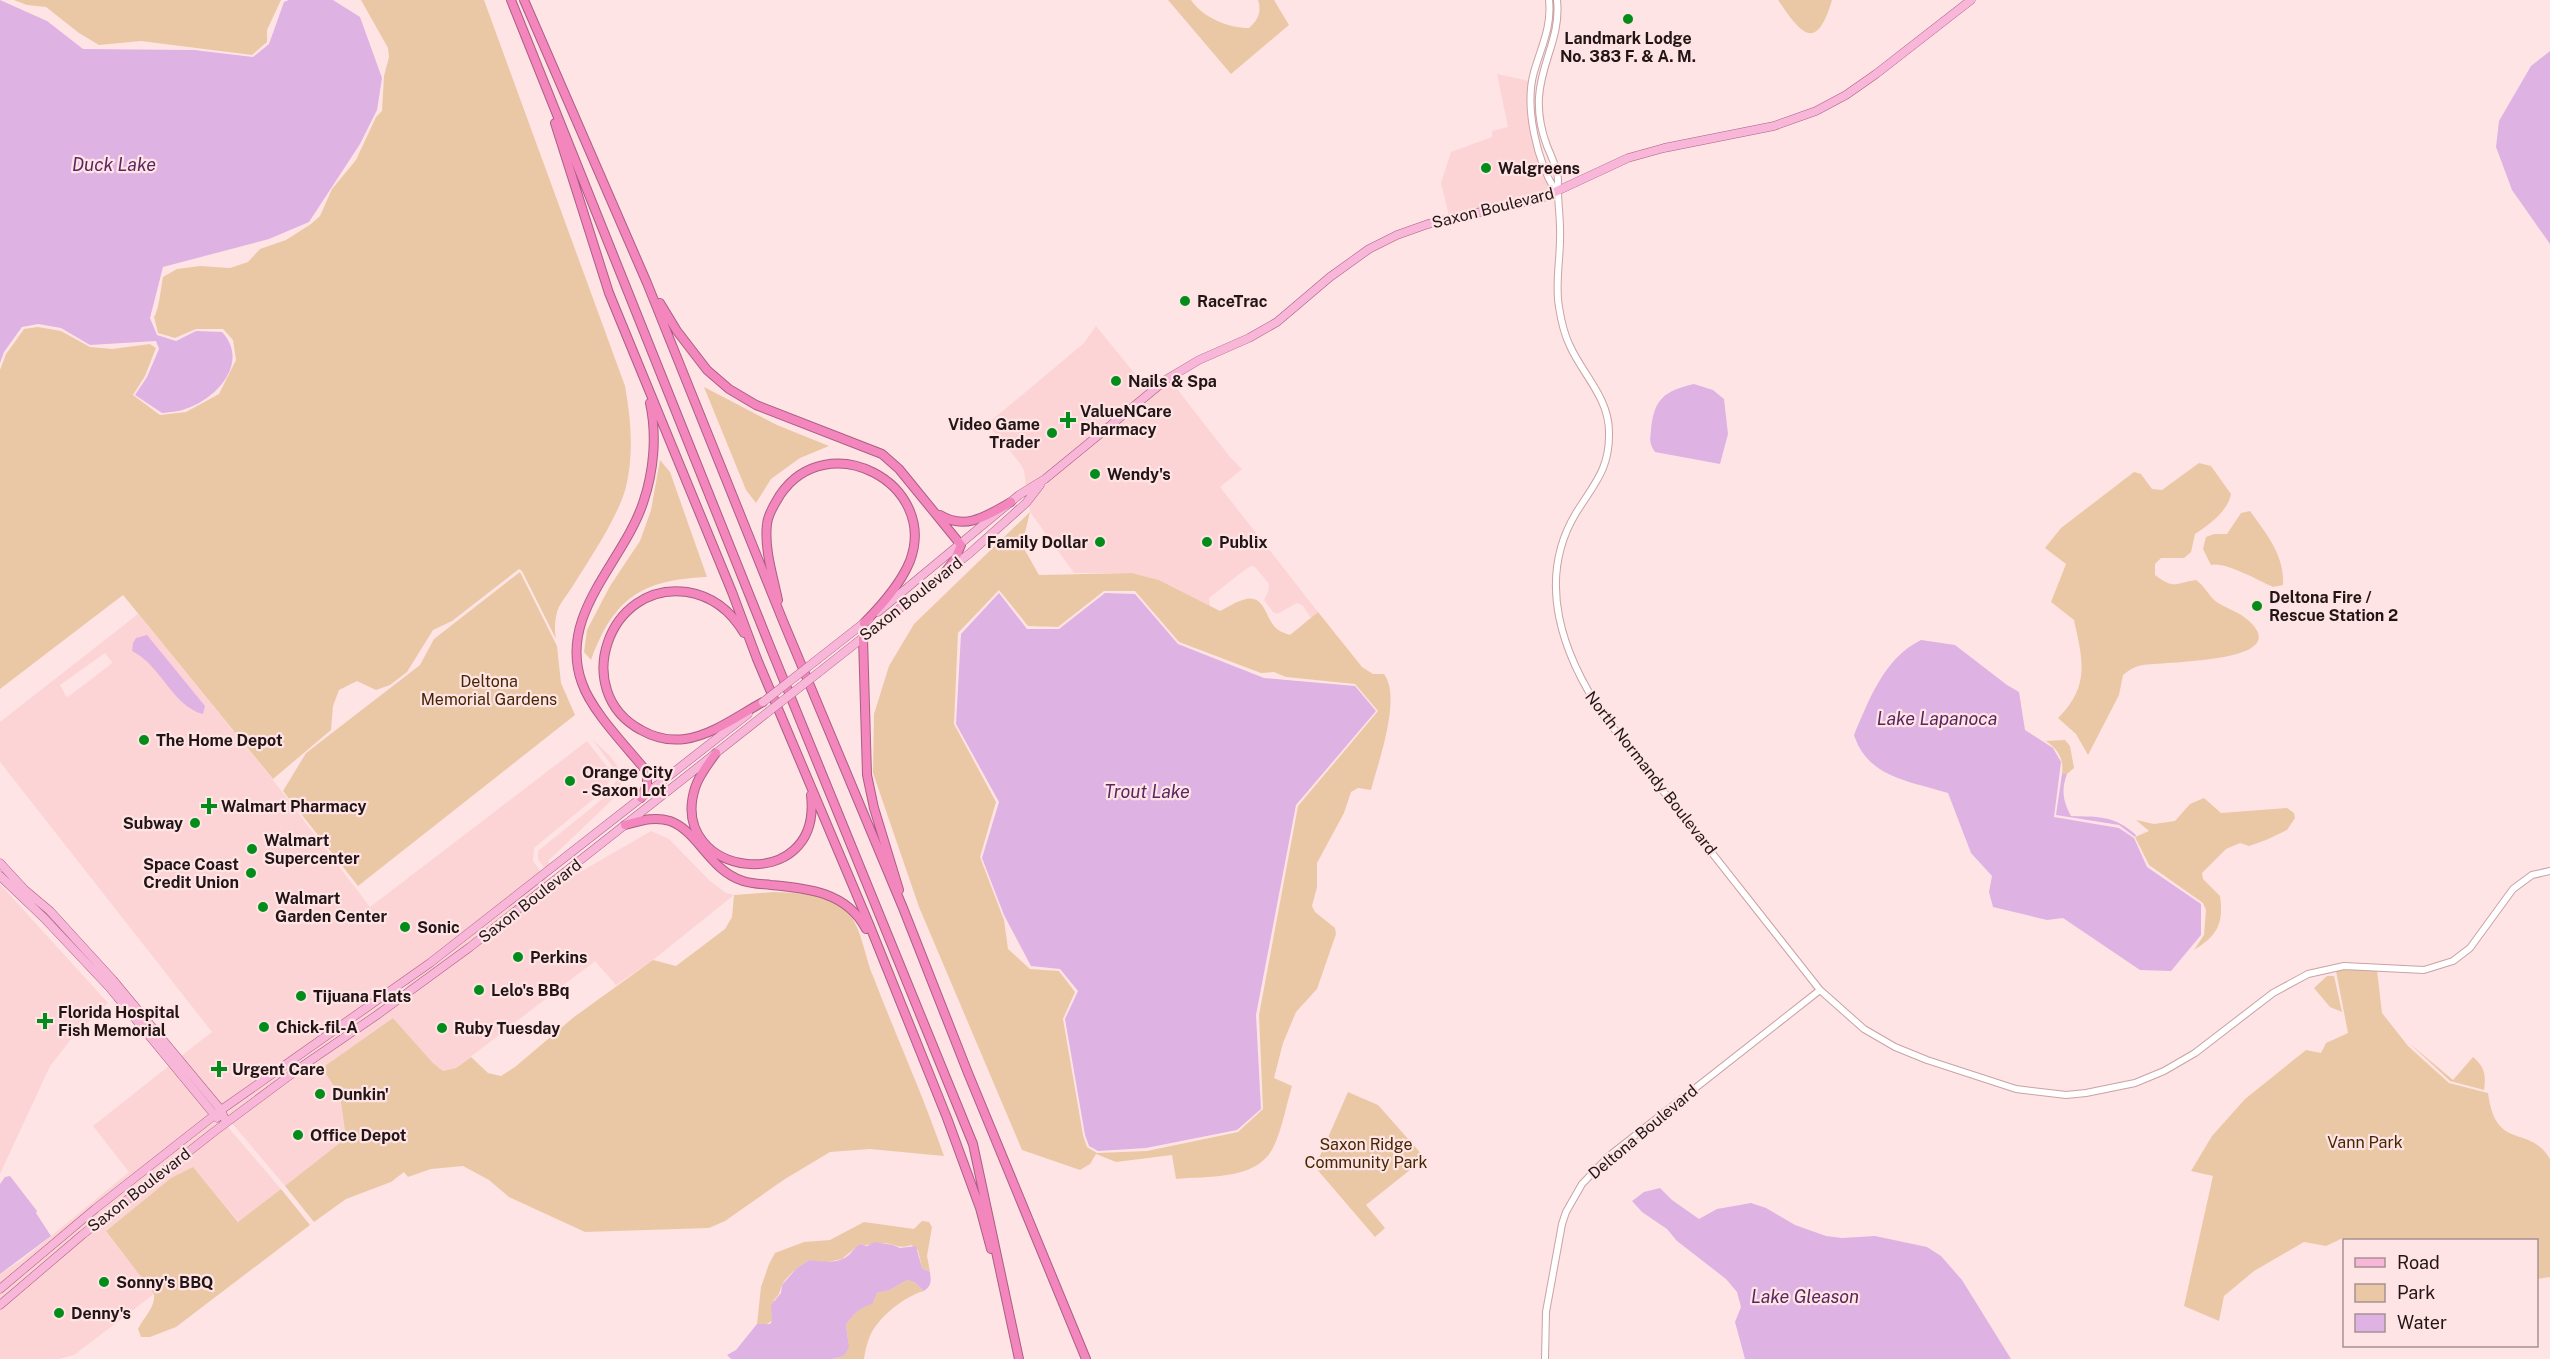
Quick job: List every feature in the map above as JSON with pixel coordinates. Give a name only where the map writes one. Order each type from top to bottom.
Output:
[{"type":"highway","points":[[511,0],[974,1144],[1019,1359]]},
{"type":"highway","points":[[524,0],[647,282],[783,621],[903,908],[971,1082],[1086,1359]]},
{"type":"highway","points":[[537,63],[597,260],[757,658],[947,1118],[980,1208],[1009,1316]]},
{"type":"highway","points":[[647,282],[676,331],[707,370],[729,389],[756,405],[882,454],[899,469],[961,545],[955,559],[943,575]]},
{"type":"highway","points":[[641,798],[647,785],[647,772],[589,699],[578,669],[576,635],[594,592],[643,503],[652,461],[654,422],[645,379]]},
{"type":"highway","points":[[783,621],[767,544],[767,522],[773,506],[785,488],[801,475],[822,465],[844,462],[876,472],[887,480],[909,508],[912,521],[914,545],[910,560],[896,585],[864,623]]},
{"type":"highway","points":[[934,511],[951,520],[971,522],[1011,502]]},
{"type":"highway","points":[[757,658],[743,630],[723,607],[694,593],[674,592],[645,599],[619,620],[606,647],[603,674],[611,701],[622,716],[639,729],[663,739],[697,737],[763,702]]},
{"type":"highway","points":[[863,638],[867,775],[874,808],[896,876],[903,908]]},
{"type":"highway","points":[[716,753],[695,788],[693,815],[698,832],[709,848],[734,863],[769,864],[795,848],[805,833],[810,819],[812,802],[808,783]]},
{"type":"highway","points":[[624,825],[651,818],[672,822],[684,830],[714,864],[729,875],[746,882],[822,892],[840,901],[863,923],[882,960]]},
{"type":"main road","name":"Saxon Boulevard","points":[[0,1289],[95,1209],[221,1110],[392,991],[641,798],[864,623],[1011,502],[1045,479],[1167,379],[1277,322],[1330,277],[1369,249],[1397,235],[1428,224],[1519,205],[1556,192],[1628,158],[1664,147],[1774,126],[1816,111],[1846,95],[1876,74],[1971,0]]},
{"type":"main road","name":"Saxon Boulevard","points":[[0,1305],[82,1235],[226,1122],[301,1066],[398,1000],[540,893],[943,575],[1026,503],[1045,479]]},
{"type":"main road","points":[[0,863],[50,911],[113,980],[221,1110],[226,1122]]},
{"type":"main road","points":[[0,876],[44,918],[109,987],[214,1116],[226,1122]]},
{"type":"main road","points":[[12,889],[37,900]]},
{"type":"main road","points":[[398,1000],[400,990],[408,979]]},
{"type":"main road","points":[[377,1015],[390,999],[392,991]]},
{"type":"street","name":"North Normandy Boulevard","points":[[1549,0],[1548,31],[1532,78],[1530,111],[1534,137],[1550,183],[1556,192]]},
{"type":"street","name":"North Normandy Boulevard","points":[[1557,0],[1556,35],[1544,68],[1539,106],[1543,134],[1558,178],[1556,192],[1560,221],[1558,305],[1570,347],[1604,405],[1610,428],[1610,448],[1604,470],[1576,514],[1564,538],[1557,561],[1556,600],[1561,630],[1574,668],[1604,716],[1820,990],[1864,1029],[1895,1047],[1927,1060],[2016,1089],[2066,1095],[2135,1083],[2164,1071],[2194,1053],[2273,993],[2308,974],[2344,966],[2424,970],[2453,961],[2470,948],[2513,889],[2532,875],[2550,871]]},
{"type":"street","name":"Deltona Boulevard","points":[[1545,1359],[1546,1312],[1559,1234],[1566,1212],[1582,1184],[1609,1156],[1820,990]]},
{"type":"shaded area","points":[[1497,74],[1529,81],[1529,121],[1532,137],[1552,191],[1449,216],[1441,183],[1451,152],[1492,137],[1492,131],[1508,127]]},
{"type":"shaded area","points":[[1096,326],[1148,390],[1043,476],[1026,487],[1024,470],[1019,462],[992,430],[980,430],[1084,343]]},
{"type":"shaded area","points":[[1172,379],[1174,385],[1230,457],[1242,469],[1220,487],[1318,612],[1311,618],[1303,606],[1297,603],[1277,614],[1273,612],[1264,600],[1269,584],[1255,567],[1251,566],[1209,598],[1210,606],[1159,580],[1132,573],[1074,573],[1030,512],[1029,504],[1047,481]]},
{"type":"shaded area","points":[[138,614],[270,776],[370,907],[587,741],[608,768],[611,779],[602,792],[534,848],[533,861],[541,872],[407,976],[221,1106],[180,1057],[212,1032],[0,762],[0,722]],"holes":[[[105,653],[112,662],[68,697],[66,696],[60,685]]]},
{"type":"shaded area","points":[[592,739],[611,757],[622,773],[622,782],[612,800],[548,861],[551,865],[545,869],[538,859],[538,851],[606,796],[616,781],[616,771]]},
{"type":"shaded area","points":[[651,831],[669,839],[710,881],[726,893],[734,895],[653,960],[616,985],[595,961],[456,1068],[443,1071],[393,1018],[326,1074],[340,1096],[346,1138],[285,1186],[231,1122],[303,1069],[401,1003],[561,880],[563,882]]},
{"type":"shaded area","points":[[545,877],[549,883],[403,992],[410,981]]},
{"type":"shaded area","name":"Florida Hospital Fish Memorial","points":[[0,884],[108,1003],[72,1038],[50,1066],[0,1174]]},
{"type":"shaded area","points":[[387,997],[375,1013],[227,1118],[224,1111]]},
{"type":"shaded area","points":[[170,1065],[210,1115],[0,1285],[0,1274],[22,1260],[129,1172],[93,1126]]},
{"type":"shaded area","points":[[214,1119],[221,1123],[0,1301],[0,1293]]},
{"type":"shaded area","points":[[227,1126],[281,1189],[239,1222],[193,1168],[171,1178],[106,1231],[154,1294],[74,1355],[59,1359],[0,1359],[0,1309],[84,1237]]},
{"type":"green space","points":[[14,0],[281,0],[267,30],[267,42],[252,55],[141,41],[99,45],[79,33],[46,7],[27,5]]},
{"type":"green space","points":[[361,0],[484,0],[625,386],[630,423],[630,462],[626,487],[611,524],[558,608],[555,625],[556,639],[519,569],[452,621],[433,630],[407,672],[390,685],[376,690],[357,681],[339,690],[333,706],[331,730],[273,779],[123,595],[0,689],[0,370],[6,354],[24,329],[38,327],[61,331],[90,347],[112,349],[150,344],[156,348],[145,376],[133,395],[160,415],[186,412],[219,394],[236,360],[233,340],[223,329],[196,329],[175,338],[158,333],[154,317],[159,304],[163,277],[177,269],[200,266],[230,268],[248,262],[260,249],[286,240],[320,216],[332,189],[356,160],[376,117],[382,111],[384,76],[389,57],[388,48]]},
{"type":"green space","points":[[1168,0],[1191,0],[1202,12],[1217,21],[1249,28],[1258,16],[1260,8],[1258,0],[1274,0],[1289,25],[1231,74]]},
{"type":"green space","points":[[1778,0],[1832,0],[1820,28],[1814,33],[1807,33],[1793,21]]},
{"type":"green space","points":[[704,387],[777,425],[829,446],[800,458],[771,479],[756,503],[746,490]]},
{"type":"green space","points":[[660,460],[670,472],[707,577],[664,583],[647,588],[633,596],[620,607],[610,621],[591,660],[584,652],[587,630],[610,586],[640,541],[651,510]]},
{"type":"green space","points":[[2199,463],[2211,466],[2231,494],[2229,500],[2217,517],[2195,534],[2191,552],[2184,558],[2161,558],[2155,564],[2155,575],[2171,584],[2196,580],[2218,603],[2249,621],[2259,638],[2252,648],[2236,654],[2214,659],[2149,664],[2128,671],[2123,675],[2119,695],[2088,755],[2076,734],[2058,718],[2075,695],[2079,684],[2081,661],[2074,620],[2051,602],[2066,564],[2045,548],[2061,528],[2134,472],[2141,474],[2152,489],[2162,490]]},
{"type":"green space","points":[[2250,511],[2278,555],[2283,574],[2283,585],[2273,587],[2233,569],[2211,565],[2203,549],[2206,537],[2214,534],[2227,534],[2241,513]]},
{"type":"green space","points":[[1030,512],[1022,545],[1039,575],[1132,573],[1159,580],[1220,611],[1239,601],[1257,600],[1276,628],[1290,635],[1318,612],[1362,667],[1373,674],[1384,674],[1391,698],[1390,714],[1371,790],[1358,788],[1351,792],[1344,813],[1317,863],[1317,887],[1312,906],[1315,912],[1335,928],[1336,934],[1317,989],[1296,1012],[1283,1043],[1274,1078],[1292,1086],[1273,1148],[1265,1159],[1255,1166],[1230,1175],[1176,1179],[1172,1155],[1116,1162],[1096,1154],[1090,1164],[1080,1170],[1022,1150],[919,907],[873,773],[874,714],[889,666],[914,624]],"holes":[[[999,590],[1028,626],[1058,627],[1104,591],[1135,591],[1179,642],[1261,673],[1274,672],[1286,677],[1355,684],[1378,711],[1298,806],[1259,1015],[1263,1109],[1238,1132],[1147,1151],[1097,1153],[1087,1147],[1063,1019],[1075,992],[1059,971],[1030,969],[1008,949],[1004,920],[980,857],[996,802],[954,724],[958,633]]]},
{"type":"green space","name":"Deltona Memorial Gardens","points":[[520,572],[557,646],[561,683],[575,715],[358,886],[283,791],[306,753],[420,665],[434,639]]},
{"type":"green space","points":[[2065,740],[2070,746],[2074,768],[2067,774],[2062,774],[2060,756],[2046,741]]},
{"type":"green space","points":[[2204,798],[2221,813],[2287,808],[2294,813],[2295,818],[2287,830],[2266,840],[2249,846],[2240,843],[2226,849],[2202,873],[2203,879],[2220,896],[2221,914],[2220,922],[2213,934],[2194,950],[2204,935],[2206,910],[2203,903],[2149,865],[2135,837],[2149,831],[2136,820],[2154,824],[2175,821],[2190,804]]},
{"type":"green space","points":[[774,892],[821,897],[838,904],[851,916],[944,1156],[870,1149],[830,1152],[785,1179],[725,1221],[709,1228],[585,1232],[509,1197],[489,1180],[463,1166],[431,1169],[408,1177],[404,1172],[391,1182],[346,1199],[314,1222],[285,1186],[346,1138],[340,1096],[326,1074],[325,1066],[393,1018],[443,1071],[456,1068],[471,1057],[488,1073],[501,1076],[515,1067],[574,1017],[653,960],[676,966],[725,929],[732,917],[734,895]]},
{"type":"green space","name":"Vann Park","points":[[2355,968],[2377,970],[2382,1013],[2408,1046],[2449,1083],[2488,1093],[2492,1112],[2498,1124],[2506,1131],[2542,1148],[2550,1159],[2550,1277],[2538,1279],[2538,1239],[2343,1238],[2326,1246],[2304,1242],[2254,1271],[2224,1296],[2219,1321],[2184,1306],[2213,1176],[2191,1171],[2212,1136],[2245,1099],[2306,1050],[2321,1053],[2326,1043],[2348,1033],[2336,971]]},
{"type":"green space","points":[[2327,976],[2334,976],[2342,1012],[2330,1007],[2314,988]]},
{"type":"green space","points":[[2408,1042],[2453,1080],[2473,1057],[2484,1072],[2484,1090],[2450,1081]]},
{"type":"green space","name":"Saxon Ridge Community Park","points":[[1348,1092],[1378,1105],[1425,1158],[1366,1205],[1385,1228],[1375,1237],[1315,1167]]},
{"type":"green space","points":[[193,1167],[238,1222],[281,1189],[310,1225],[176,1327],[150,1337],[141,1337],[138,1329],[151,1308],[154,1294],[106,1231],[171,1178]]},
{"type":"green space","points":[[922,1221],[929,1222],[932,1227],[927,1256],[930,1272],[922,1268],[918,1250],[911,1245],[903,1247],[884,1243],[860,1244],[842,1259],[823,1263],[809,1260],[798,1268],[783,1283],[774,1300],[772,1321],[763,1326],[757,1324],[761,1287],[775,1253],[804,1242],[830,1240],[864,1222],[914,1229]]},
{"type":"green space","points":[[907,1280],[914,1282],[924,1291],[901,1302],[879,1322],[870,1336],[864,1359],[831,1359],[844,1356],[848,1340],[846,1325],[851,1317],[877,1293],[890,1290]]},
{"type":"water","name":"Duck Lake","points":[[0,0],[47,21],[83,49],[194,50],[253,57],[269,44],[284,2],[289,0],[333,0],[360,17],[382,78],[377,110],[360,144],[309,222],[269,239],[163,267],[150,318],[157,335],[176,341],[196,331],[222,332],[230,344],[233,355],[226,378],[208,397],[197,404],[179,411],[162,413],[135,395],[147,377],[159,349],[156,341],[90,345],[61,328],[38,324],[22,327],[4,352],[0,363]]},
{"type":"water","points":[[2550,51],[2550,244],[2512,190],[2496,147],[2499,121],[2531,66]]},
{"type":"water","points":[[1694,384],[1713,390],[1724,399],[1728,434],[1720,464],[1655,452],[1651,444],[1652,419],[1662,398],[1668,393]]},
{"type":"water","name":"Trout Lake","points":[[999,593],[1027,629],[1059,629],[1105,593],[1135,594],[1178,644],[1264,678],[1355,686],[1376,711],[1296,805],[1256,1015],[1261,1109],[1237,1130],[1146,1148],[1098,1151],[1089,1146],[1085,1135],[1065,1019],[1078,991],[1060,969],[1031,966],[1004,915],[982,858],[999,802],[956,724],[961,634]]},
{"type":"water","points":[[147,635],[205,706],[203,714],[183,703],[151,666],[132,651],[136,638]]},
{"type":"water","name":"Lake Lapanoca","points":[[1921,640],[1955,645],[2019,692],[2025,730],[2053,748],[2061,762],[2054,817],[2119,828],[2134,838],[2147,867],[2201,904],[2201,935],[2171,971],[2140,970],[2063,918],[2047,920],[1993,907],[1989,892],[1992,876],[1971,853],[1948,793],[1892,776],[1869,761],[1854,735],[1887,669],[1908,648]]},
{"type":"water","points":[[2062,774],[2067,774],[2064,795],[2071,816],[2113,820],[2128,828],[2136,835],[2135,837],[2119,825],[2056,815]]},
{"type":"water","points":[[10,1176],[37,1211],[36,1213],[51,1236],[0,1274],[0,1184],[5,1177]]},
{"type":"water","name":"Lake Gleason","points":[[1660,1188],[1672,1200],[1699,1219],[1717,1209],[1751,1203],[1766,1208],[1795,1225],[1826,1236],[1842,1238],[1875,1236],[1927,1247],[1941,1256],[1962,1280],[2011,1359],[1745,1359],[1735,1322],[1741,1307],[1737,1292],[1726,1279],[1677,1241],[1667,1229],[1642,1212],[1632,1201],[1644,1192]]},
{"type":"water","points":[[875,1242],[900,1248],[916,1246],[922,1268],[930,1272],[930,1283],[924,1291],[914,1282],[907,1280],[890,1290],[877,1293],[872,1304],[857,1312],[846,1325],[849,1347],[844,1356],[831,1359],[731,1359],[727,1355],[736,1350],[757,1324],[770,1324],[772,1321],[771,1305],[781,1293],[782,1285],[796,1269],[809,1260],[829,1262],[840,1260],[860,1244],[867,1246]]},
{"type":"place","name":"Landmark Lodge No. 383 F. & A. M.","points":[[1628,19]]},
{"type":"place","name":"Walgreens","points":[[1486,168]]},
{"type":"place","name":"RaceTrac","points":[[1185,301]]},
{"type":"place","name":"Nails & Spa","points":[[1116,381]]},
{"type":"place","name":"ValueNCare Pharmacy","points":[[1068,420]]},
{"type":"place","name":"Video Game Trader","points":[[1052,433]]},
{"type":"place","name":"Wendy's","points":[[1095,474]]},
{"type":"place","name":"Family Dollar","points":[[1100,542]]},
{"type":"place","name":"Publix","points":[[1207,542]]},
{"type":"place","name":"Deltona Fire / Rescue Station 2","points":[[2257,606]]},
{"type":"place","name":"The Home Depot","points":[[144,740]]},
{"type":"place","name":"Orange City - Saxon Lot","points":[[570,781]]},
{"type":"place","name":"Walmart Pharmacy","points":[[209,806]]},
{"type":"place","name":"Subway","points":[[195,823]]},
{"type":"place","name":"Walmart Supercenter","points":[[252,849]]},
{"type":"place","name":"Space Coast Credit Union","points":[[251,873]]},
{"type":"place","name":"Walmart Garden Center","points":[[263,907]]},
{"type":"place","name":"Sonic","points":[[405,927]]},
{"type":"place","name":"Perkins","points":[[518,957]]},
{"type":"place","name":"Lelo's BBq","points":[[479,990]]},
{"type":"place","name":"Tijuana Flats","points":[[301,996]]},
{"type":"place","name":"Florida Hospital Fish Memorial","points":[[45,1021]]},
{"type":"place","name":"Chick-fil-A","points":[[264,1027]]},
{"type":"place","name":"Ruby Tuesday","points":[[442,1028]]},
{"type":"place","name":"Urgent Care","points":[[219,1069]]},
{"type":"place","name":"Dunkin'","points":[[320,1094]]},
{"type":"place","name":"Office Depot","points":[[298,1135]]},
{"type":"place","name":"Sonny's BBQ","points":[[104,1282]]},
{"type":"place","name":"Denny's","points":[[59,1313]]}]
